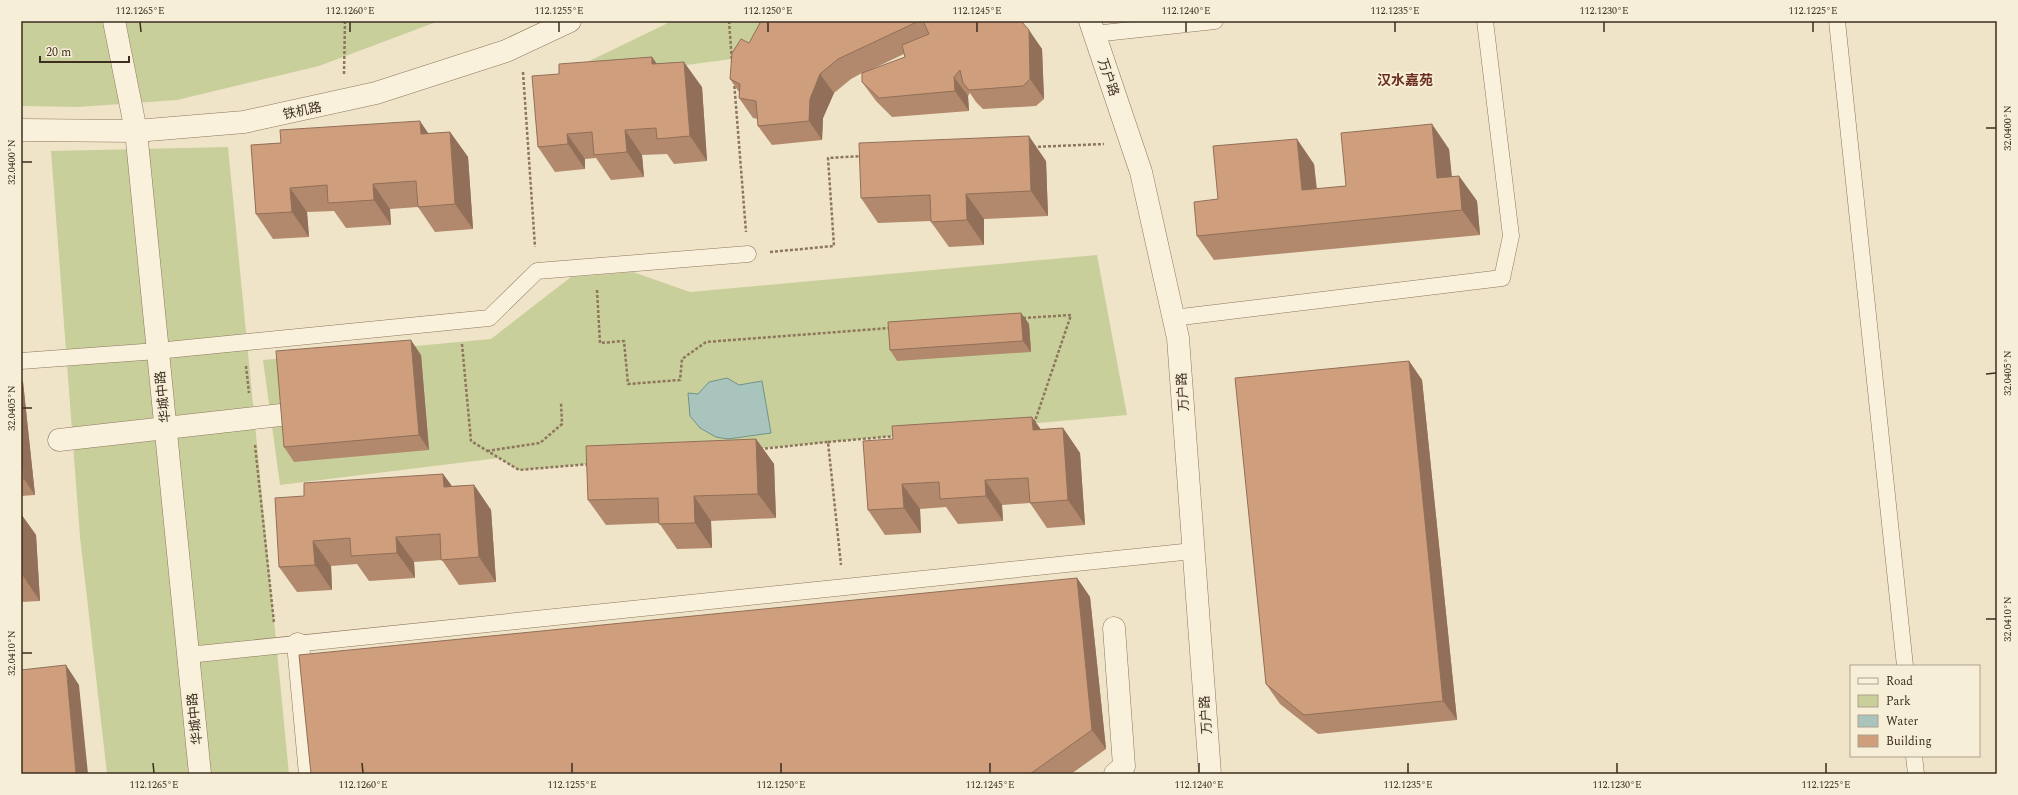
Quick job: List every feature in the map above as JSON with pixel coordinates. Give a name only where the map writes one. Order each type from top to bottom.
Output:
[{"type":"street","name":"华城中路","points":[[114,21],[136,131],[200,774]]},
{"type":"street","name":"铁机路","points":[[21,130],[136,131],[244,122],[376,94],[506,51],[570,21]]},
{"type":"street","name":"万户路","points":[[1093,25],[1141,172],[1178,338],[1210,774]]},
{"type":"street","points":[[59,440],[290,414]]},
{"type":"street","points":[[1114,628],[1124,766],[1115,774]]},
{"type":"street","points":[[287,645],[310,774]]},
{"type":"lane","points":[[1093,25],[1215,21]]},
{"type":"lane","points":[[1173,318],[1502,278],[1511,236],[1485,21]]},
{"type":"lane","points":[[1837,21],[1905,665]]},
{"type":"lane","points":[[21,362],[158,351],[489,318],[537,271],[748,254]]},
{"type":"lane","points":[[188,655],[1193,551]]},
{"type":"lane","points":[[1914,757],[1916,774]]},
{"type":"path","points":[[344,100],[345,21]]},
{"type":"path","points":[[729,21],[733,67]]},
{"type":"path","points":[[521,44],[537,271]]},
{"type":"path","points":[[733,75],[748,254],[834,246],[828,158],[868,156]]},
{"type":"path","points":[[1027,148],[1131,142]]},
{"type":"path","points":[[596,267],[600,343],[624,341],[628,384],[680,380],[682,359],[706,342],[896,328]]},
{"type":"path","points":[[1016,319],[1071,314],[1035,421],[1028,422]]},
{"type":"path","points":[[460,321],[471,441],[519,470],[590,464]]},
{"type":"path","points":[[244,342],[252,418],[287,645]]},
{"type":"path","points":[[487,451],[540,443],[562,424],[561,403]]},
{"type":"path","points":[[757,449],[897,435]]},
{"type":"path","points":[[828,442],[843,587]]},
{"type":"green space","points":[[21,21],[439,21],[319,66],[177,100],[78,107],[21,106]]},
{"type":"green space","points":[[672,21],[769,21],[732,59],[542,84]]},
{"type":"green space","points":[[228,147],[289,774],[107,774],[80,537],[51,151]]},
{"type":"green space","points":[[1097,255],[1127,415],[519,470],[499,458],[280,485],[263,360],[491,339],[571,277],[633,272],[690,292]]},
{"type":"water","points":[[727,378],[739,385],[762,381],[771,433],[728,439],[716,437],[700,428],[690,416],[688,393],[698,394],[709,382]]},
{"type":"building","points":[[760,21],[919,21],[838,59],[820,74],[810,99],[809,121],[758,126],[756,101],[739,98],[740,84],[730,79],[732,53],[741,39],[749,43]]},
{"type":"building","points":[[923,21],[1021,21],[1029,30],[1030,79],[1023,86],[969,90],[963,83],[960,70],[954,77],[955,91],[879,98],[862,82],[862,73],[905,57],[902,45],[929,34]]},
{"type":"building","points":[[652,57],[652,64],[684,62],[690,136],[657,139],[656,128],[625,130],[627,152],[594,155],[592,132],[567,134],[568,144],[538,147],[532,76],[559,74],[559,64]]},
{"type":"building","points":[[420,121],[421,134],[450,132],[455,204],[418,207],[416,181],[373,184],[374,200],[328,203],[327,185],[290,188],[292,212],[256,214],[251,145],[281,143],[280,130]]},
{"type":"building","points":[[1432,124],[1437,178],[1459,176],[1462,210],[1197,236],[1194,202],[1218,199],[1213,146],[1297,139],[1302,190],[1346,186],[1341,133]]},
{"type":"building","points":[[1029,136],[1031,191],[966,194],[967,220],[931,222],[930,195],[861,198],[859,143]]},
{"type":"building","points":[[1021,313],[1023,341],[890,350],[888,322]]},
{"type":"building","points":[[411,340],[419,435],[284,447],[276,351]]},
{"type":"building","points":[[1409,361],[1443,701],[1304,715],[1266,684],[1235,378]]},
{"type":"building","points":[[1032,417],[1033,430],[1063,428],[1068,500],[1030,503],[1028,478],[985,480],[986,496],[940,499],[939,482],[902,484],[904,508],[868,510],[863,441],[893,439],[892,426]]},
{"type":"building","points":[[756,439],[758,494],[694,496],[695,523],[659,524],[658,498],[588,500],[586,446]]},
{"type":"building","points":[[21,453],[24,479],[21,479]]},
{"type":"building","points":[[443,474],[444,487],[474,485],[479,557],[441,560],[440,534],[396,537],[397,553],[351,556],[350,538],[313,541],[315,565],[279,567],[275,498],[304,496],[304,483]]},
{"type":"building","points":[[21,551],[23,576],[21,576]]},
{"type":"building","points":[[1077,578],[1092,730],[1030,774],[311,774],[299,655]]},
{"type":"building","points":[[66,665],[76,774],[21,774],[21,670]]},
{"type":"district","name":"汉水嘉苑","points":[[1405,80]]}]
